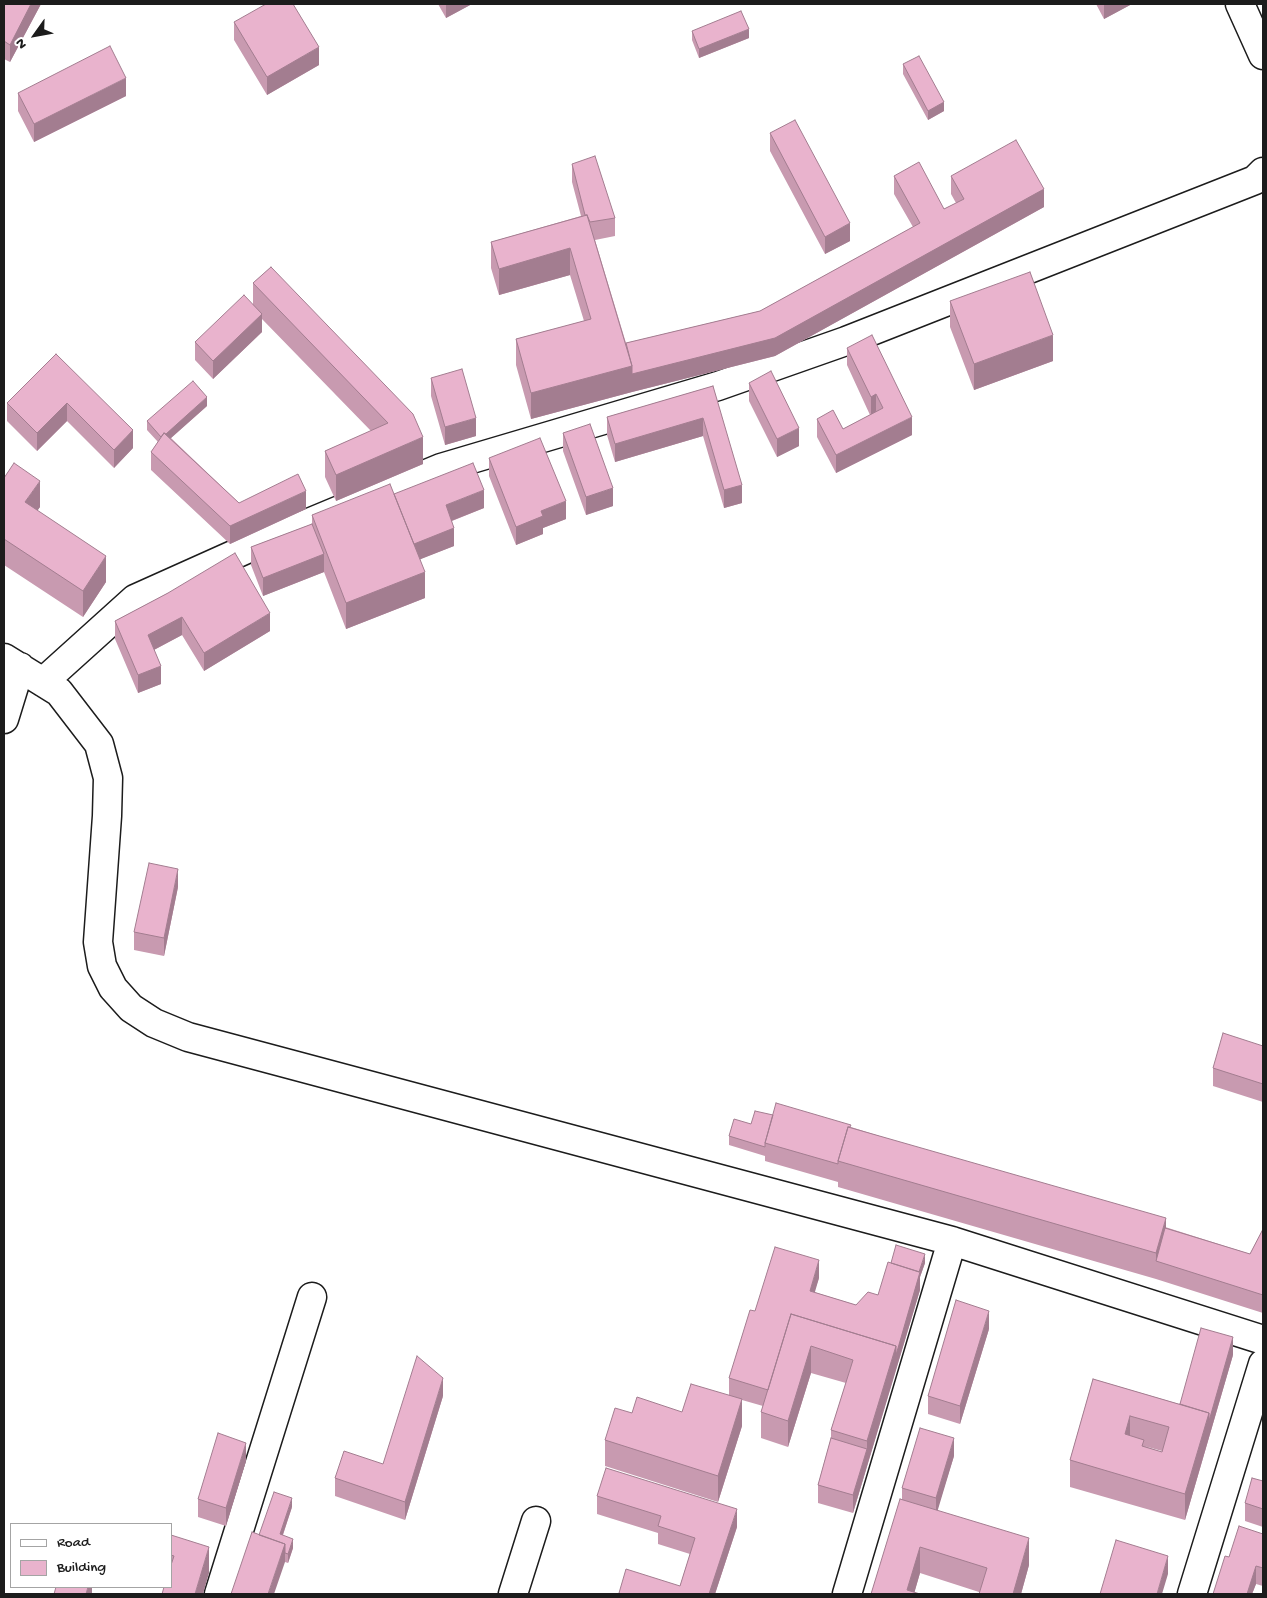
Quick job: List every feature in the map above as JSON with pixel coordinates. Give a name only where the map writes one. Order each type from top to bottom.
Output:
[{"type":"street","points":[[1240,4],[1263,55]]},
{"type":"street","points":[[43,682],[135,599],[251,547],[441,468],[718,386],[846,341],[1255,180],[1263,172]]},
{"type":"street","points":[[4,719],[12,663],[59,692],[99,744],[108,778],[98,942],[102,966],[114,988],[131,1008],[154,1023],[188,1038],[952,1241],[1263,1340]]},
{"type":"street","points":[[847,1594],[952,1241]]},
{"type":"street","points":[[219,1594],[312,1297]]},
{"type":"street","points":[[1192,1594],[1263,1364]]},
{"type":"street","points":[[513,1594],[536,1521]]},
{"type":"building","points":[[4,4],[31,4],[10,45],[4,41]]},
{"type":"building","points":[[266,4],[293,4],[319,47],[267,77],[234,22]]},
{"type":"building","points":[[741,11],[749,29],[699,49],[692,31]]},
{"type":"building","points":[[110,46],[126,78],[34,124],[18,93]]},
{"type":"building","points":[[919,56],[944,102],[928,111],[903,64]]},
{"type":"building","points":[[795,120],[850,223],[825,237],[770,133]]},
{"type":"building","points":[[1016,140],[1044,189],[775,338],[632,374],[632,366],[626,343],[760,311],[920,223],[894,176],[919,162],[944,209],[964,199],[951,176]]},
{"type":"building","points":[[595,156],[615,218],[590,222],[587,215],[585,215],[572,164]]},
{"type":"building","points":[[587,215],[632,366],[531,393],[516,339],[591,319],[570,248],[499,269],[491,242]]},
{"type":"building","points":[[271,267],[413,414],[423,437],[336,475],[325,451],[388,423],[253,283]]},
{"type":"building","points":[[1030,272],[1053,335],[974,364],[950,301]]},
{"type":"building","points":[[244,295],[262,314],[213,361],[195,342]]},
{"type":"building","points":[[872,335],[912,417],[836,455],[817,419],[833,410],[843,429],[883,408],[876,394],[871,397],[847,348]]},
{"type":"building","points":[[56,354],[133,430],[114,450],[67,403],[37,433],[7,403]]},
{"type":"building","points":[[462,369],[476,418],[445,427],[431,378]]},
{"type":"building","points":[[771,371],[799,428],[777,439],[749,383]]},
{"type":"building","points":[[193,381],[207,397],[161,437],[147,421]]},
{"type":"building","points":[[713,386],[742,485],[724,490],[703,418],[615,444],[607,417]]},
{"type":"building","points":[[590,424],[613,488],[586,497],[563,433]]},
{"type":"building","points":[[164,433],[239,503],[298,474],[306,491],[230,526],[151,452]]},
{"type":"building","points":[[540,438],[566,501],[541,511],[543,516],[516,527],[489,458]]},
{"type":"building","points":[[14,463],[40,481],[25,502],[106,556],[83,591],[4,539],[4,478]]},
{"type":"building","points":[[473,463],[484,490],[446,505],[454,528],[414,544],[394,494]]},
{"type":"building","points":[[390,484],[425,572],[346,603],[312,515]]},
{"type":"building","points":[[312,524],[324,554],[263,578],[251,547]]},
{"type":"building","points":[[235,553],[270,613],[204,653],[182,617],[148,635],[161,666],[138,675],[115,621],[168,593]]},
{"type":"building","points":[[149,863],[178,869],[164,938],[134,932]]},
{"type":"building","points":[[1223,1033],[1263,1046],[1263,1084],[1213,1068]]},
{"type":"building","points":[[776,1103],[851,1125],[848,1127],[838,1164],[765,1143]]},
{"type":"building","points":[[755,1111],[773,1115],[765,1147],[729,1136],[734,1119],[751,1124]]},
{"type":"building","points":[[848,1127],[1166,1218],[1156,1253],[838,1161]]},
{"type":"building","points":[[1165,1228],[1250,1254],[1263,1229],[1263,1295],[1156,1261]]},
{"type":"building","points":[[896,1245],[925,1254],[919,1272],[891,1263]]},
{"type":"building","points":[[775,1247],[819,1260],[810,1291],[856,1305],[868,1292],[878,1295],[888,1262],[920,1272],[896,1355],[896,1346],[791,1314],[768,1390],[729,1378],[750,1310],[755,1311]]},
{"type":"building","points":[[956,1300],[989,1311],[960,1406],[928,1396]]},
{"type":"building","points":[[791,1314],[896,1346],[867,1441],[831,1430],[853,1360],[811,1346],[788,1421],[761,1412]]},
{"type":"building","points":[[1201,1328],[1233,1337],[1209,1421],[1209,1413],[1180,1404]]},
{"type":"building","points":[[417,1356],[443,1378],[405,1502],[335,1478],[344,1451],[383,1464]]},
{"type":"building","points":[[1093,1379],[1209,1413],[1185,1494],[1070,1460]],"holes":[[[1130,1416],[1169,1427],[1162,1452],[1142,1446],[1144,1440],[1125,1434]]]},
{"type":"building","points":[[691,1384],[742,1399],[718,1476],[605,1440],[615,1408],[632,1413],[637,1397],[682,1412]]},
{"type":"building","points":[[920,1428],[954,1438],[936,1498],[902,1488]]},
{"type":"building","points":[[218,1433],[246,1443],[226,1508],[198,1499]]},
{"type":"building","points":[[831,1438],[867,1449],[853,1495],[818,1485]]},
{"type":"building","points":[[606,1468],[737,1509],[709,1594],[619,1593],[626,1569],[680,1586],[695,1538],[658,1526],[661,1516],[597,1496]]},
{"type":"building","points":[[1252,1478],[1263,1481],[1263,1509],[1245,1503]]},
{"type":"building","points":[[274,1492],[292,1498],[280,1534],[293,1539],[288,1554],[285,1553],[285,1544],[259,1535]]},
{"type":"building","points":[[900,1499],[1029,1538],[1013,1594],[979,1594],[987,1568],[920,1547],[907,1590],[920,1594],[871,1594]]},
{"type":"building","points":[[1239,1526],[1263,1534],[1263,1568],[1256,1566],[1247,1594],[1213,1594],[1225,1556],[1229,1557]]},
{"type":"building","points":[[252,1532],[285,1544],[268,1594],[231,1594]]},
{"type":"building","points":[[172,1535],[209,1547],[195,1594],[162,1594],[164,1588],[172,1588],[172,1562],[174,1556],[172,1555]]},
{"type":"building","points":[[1116,1540],[1168,1556],[1157,1594],[1100,1594]]},
{"type":"building","points":[[56,1588],[88,1588],[86,1594],[54,1594]]}]
